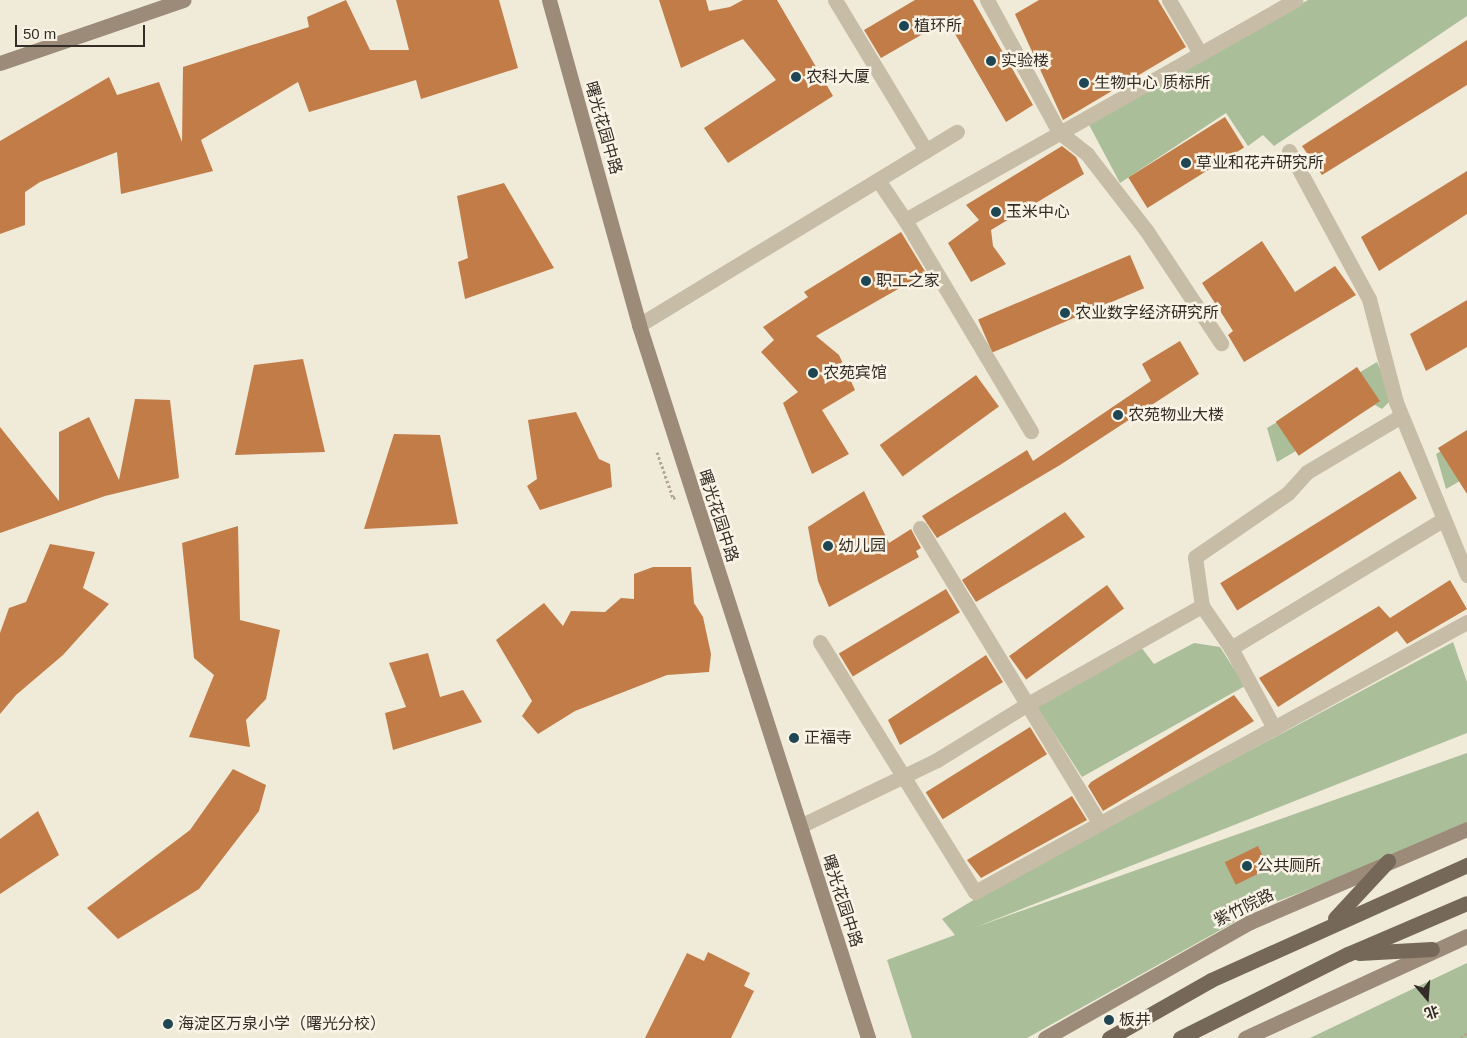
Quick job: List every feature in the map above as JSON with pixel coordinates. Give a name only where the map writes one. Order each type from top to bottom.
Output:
[{"type":"main road","points":[[1331,923],[1388,860]]},
{"type":"main road","points":[[1109,1038],[1211,980],[1331,923],[1467,865]]},
{"type":"main road","points":[[1180,1038],[1348,954],[1467,903]]},
{"type":"main road","points":[[1348,954],[1432,949]]},
{"type":"street","points":[[0,63],[182,0]]},
{"type":"street","name":"曙光花园中路","points":[[549,0],[639,325],[868,1038]]},
{"type":"street","points":[[835,0],[926,151]]},
{"type":"street","points":[[987,0],[1059,132],[1087,154],[1105,177],[1221,343]]},
{"type":"street","points":[[1169,0],[1200,54]]},
{"type":"street","points":[[905,220],[1295,0]]},
{"type":"street","points":[[639,325],[956,132]]},
{"type":"street","points":[[1289,151],[1368,299],[1401,416],[1467,574]]},
{"type":"street","points":[[878,180],[905,220],[1031,431]]},
{"type":"street","points":[[1274,728],[1230,648],[1202,606],[1195,557],[1288,493],[1307,472],[1401,416]]},
{"type":"street","points":[[1230,648],[1444,519]]},
{"type":"street","points":[[920,528],[1100,824]]},
{"type":"street","points":[[800,826],[937,760],[1026,705],[1202,606]]},
{"type":"street","points":[[820,642],[974,892],[1467,622]]},
{"type":"street","name":"紫竹院路","points":[[1045,1038],[1250,922],[1388,860],[1467,829]]},
{"type":"street","points":[[1245,1038],[1432,949],[1467,936]]},
{"type":"path","points":[[1461,1038],[1467,1033]]},
{"type":"green space","points":[[1308,0],[1467,0],[1467,16],[1274,146],[1263,135],[1248,146],[1226,113],[1120,183],[1087,121]]},
{"type":"green space","points":[[1377,362],[1393,398],[1382,409],[1375,405],[1277,462],[1267,428]]},
{"type":"green space","points":[[1467,435],[1467,477],[1446,489],[1436,454]]},
{"type":"green space","points":[[1453,642],[1467,682],[1467,733],[976,927],[1467,753],[1467,828],[1258,909],[1027,1038],[912,1038],[887,960],[955,935],[942,919],[1005,881]]},
{"type":"green space","points":[[1194,643],[1220,647],[1245,686],[1082,777],[1037,707],[1141,647],[1154,664]]},
{"type":"green space","points":[[1467,963],[1467,1038],[1310,1038]]},
{"type":"building","points":[[346,0],[370,50],[409,50],[396,0],[499,0],[518,68],[421,99],[416,80],[309,112],[298,82],[201,140],[213,171],[121,194],[117,152],[40,182],[25,192],[25,225],[0,234],[0,141],[109,77],[117,95],[159,82],[182,142],[183,67],[309,27],[307,17]]},
{"type":"building","name":"农科大厦","points":[[659,0],[706,0],[709,11],[730,7],[743,0],[777,0],[833,96],[728,163],[704,128],[776,80],[743,39],[681,68]]},
{"type":"building","points":[[915,0],[973,0],[1033,105],[1006,122],[947,20],[881,58],[864,30]]},
{"type":"building","name":"生物中心 质标所","points":[[1039,0],[1158,0],[1186,47],[1063,120],[1015,14]]},
{"type":"building","points":[[1467,40],[1467,85],[1322,175],[1302,146]]},
{"type":"building","name":"草业和花卉研究所","points":[[1225,117],[1244,148],[1147,208],[1128,177]]},
{"type":"building","name":"玉米中心","points":[[1062,146],[1076,157],[1084,174],[991,230],[993,246],[1006,264],[971,282],[948,243],[979,220],[966,205]]},
{"type":"building","points":[[1467,171],[1467,214],[1379,271],[1361,237]]},
{"type":"building","points":[[504,183],[554,268],[465,299],[458,262],[468,258],[457,196]]},
{"type":"building","points":[[901,232],[926,273],[816,336],[839,355],[855,390],[822,410],[849,454],[812,474],[783,403],[798,392],[761,352],[774,340],[763,327],[808,297],[804,292]]},
{"type":"building","points":[[1262,241],[1295,292],[1335,266],[1356,295],[1244,362],[1228,335],[1233,331],[1202,283]]},
{"type":"building","name":"农业数字经济研究所","points":[[1130,255],[1144,288],[992,353],[978,319]]},
{"type":"building","points":[[1467,300],[1467,347],[1426,371],[1410,334]]},
{"type":"building","points":[[1180,341],[1199,374],[1060,465],[937,538],[922,516],[1027,450],[1033,461],[1151,381],[1142,364]]},
{"type":"building","points":[[303,359],[325,452],[235,455],[254,365]]},
{"type":"building","points":[[1357,367],[1380,401],[1299,456],[1276,422]]},
{"type":"building","points":[[976,375],[999,407],[903,476],[880,445]]},
{"type":"building","points":[[135,399],[170,400],[179,478],[105,496],[0,533],[0,427],[59,501],[59,432],[89,417],[119,480]]},
{"type":"building","points":[[576,412],[599,459],[610,464],[612,487],[540,510],[527,486],[537,479],[528,420]]},
{"type":"building","points":[[1467,430],[1467,494],[1438,448]]},
{"type":"building","points":[[394,434],[440,435],[458,524],[364,529]]},
{"type":"building","points":[[1400,471],[1417,498],[1237,610],[1220,583]]},
{"type":"building","points":[[864,491],[889,543],[911,529],[921,548],[916,551],[919,557],[829,607],[818,581],[808,527]]},
{"type":"building","points":[[1065,512],[1085,537],[976,602],[962,580]]},
{"type":"building","points":[[238,526],[240,620],[280,630],[266,699],[246,720],[250,747],[189,737],[214,675],[194,658],[182,543]]},
{"type":"building","points":[[50,544],[95,552],[83,588],[109,604],[63,655],[16,695],[0,714],[0,633],[9,608],[26,602]]},
{"type":"building","points":[[653,567],[691,567],[694,603],[703,617],[711,654],[709,672],[667,675],[575,711],[538,734],[522,716],[532,701],[496,640],[544,603],[563,626],[571,611],[605,612],[621,598],[634,599],[634,574]]},
{"type":"building","points":[[1450,580],[1467,609],[1407,644],[1397,631],[1278,707],[1259,678],[1379,606],[1390,618]]},
{"type":"building","points":[[1107,585],[1124,608],[1026,680],[1009,656]]},
{"type":"building","points":[[946,589],[960,612],[853,677],[839,653]]},
{"type":"building","points":[[428,653],[440,697],[463,690],[482,722],[393,750],[385,713],[406,707],[389,663]]},
{"type":"building","points":[[986,655],[1003,682],[900,745],[888,720]]},
{"type":"building","points":[[1234,695],[1254,721],[1103,811],[1088,786],[1091,782]]},
{"type":"building","points":[[1030,727],[1047,754],[943,819],[926,792]]},
{"type":"building","points":[[233,769],[266,785],[259,811],[199,889],[118,939],[87,908],[190,830]]},
{"type":"building","points":[[1072,796],[1087,820],[981,878],[967,860]]},
{"type":"building","points":[[38,811],[59,855],[0,894],[0,839]]},
{"type":"building","name":"公共厕所","points":[[1258,846],[1269,868],[1236,885],[1225,862]]},
{"type":"building","points":[[708,952],[750,973],[744,986],[754,991],[731,1038],[645,1038],[687,953],[704,961]]},
{"type":"place","name":"植环所","points":[[904,26]]},
{"type":"place","name":"实验楼","points":[[991,61]]},
{"type":"place","name":"农科大厦","points":[[796,77]]},
{"type":"place","name":"生物中心 质标所","points":[[1084,83]]},
{"type":"place","name":"草业和花卉研究所","points":[[1186,163]]},
{"type":"place","name":"玉米中心","points":[[996,212]]},
{"type":"place","name":"职工之家","points":[[866,281]]},
{"type":"place","name":"农业数字经济研究所","points":[[1065,313]]},
{"type":"place","name":"农苑宾馆","points":[[813,373]]},
{"type":"place","name":"农苑物业大楼","points":[[1118,415]]},
{"type":"place","name":"幼儿园","points":[[828,546]]},
{"type":"place","name":"正福寺","points":[[794,738]]},
{"type":"place","name":"公共厕所","points":[[1247,866]]},
{"type":"place","name":"板井","points":[[1109,1020]]},
{"type":"place","name":"海淀区万泉小学（曙光分校）","points":[[168,1024]]}]
